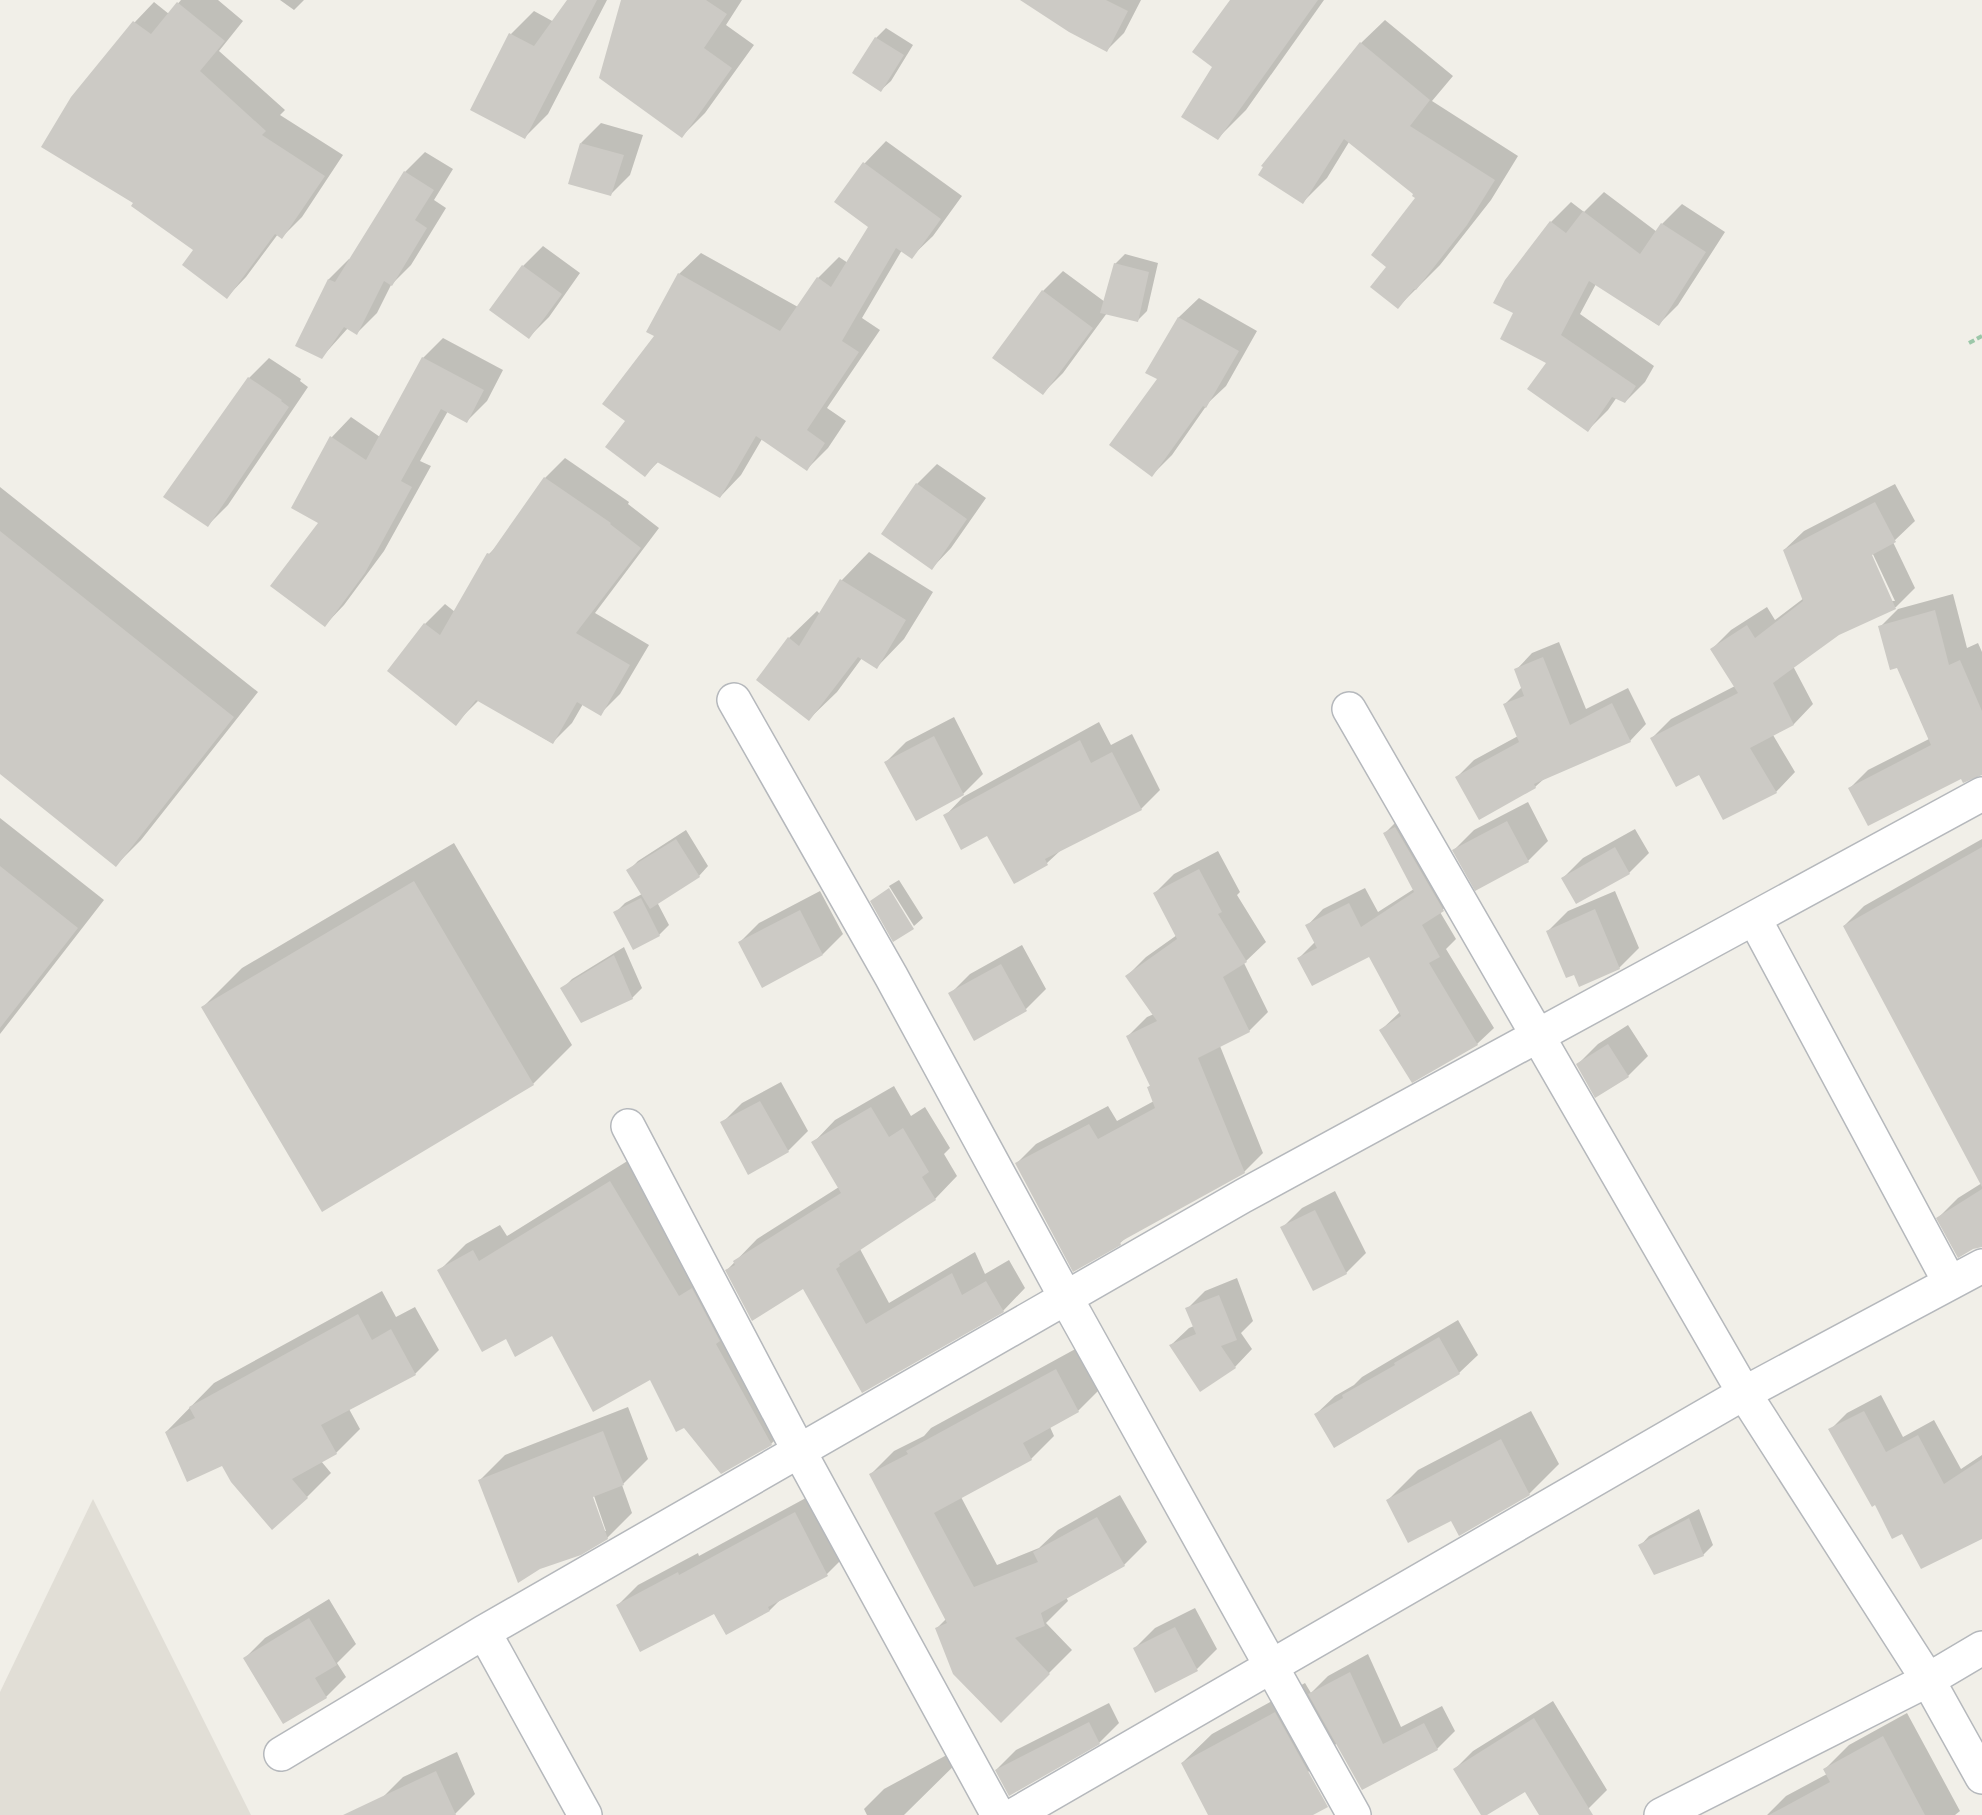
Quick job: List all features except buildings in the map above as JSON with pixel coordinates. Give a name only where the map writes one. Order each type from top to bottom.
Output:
[{"type":"street","points":[[734,700],[891,976],[1066,1298],[1354,1815]]},
{"type":"street","points":[[1349,709],[1744,1393],[1928,1680],[1982,1777]]},
{"type":"street","points":[[281,1754],[484,1632],[1243,1196],[1982,794]]},
{"type":"street","points":[[1754,918],[1950,1283]]},
{"type":"street","points":[[628,1126],[799,1451],[998,1815]]},
{"type":"street","points":[[1014,1815],[1744,1393],[1982,1266]]},
{"type":"street","points":[[484,1632],[585,1815]]},
{"type":"street","points":[[1662,1815],[1928,1680],[1982,1648]]},
{"type":"path","points":[[1969,343],[1982,336]]},
{"type":"shaded area","points":[[93,1499],[251,1815],[0,1815],[0,1692]]}]
